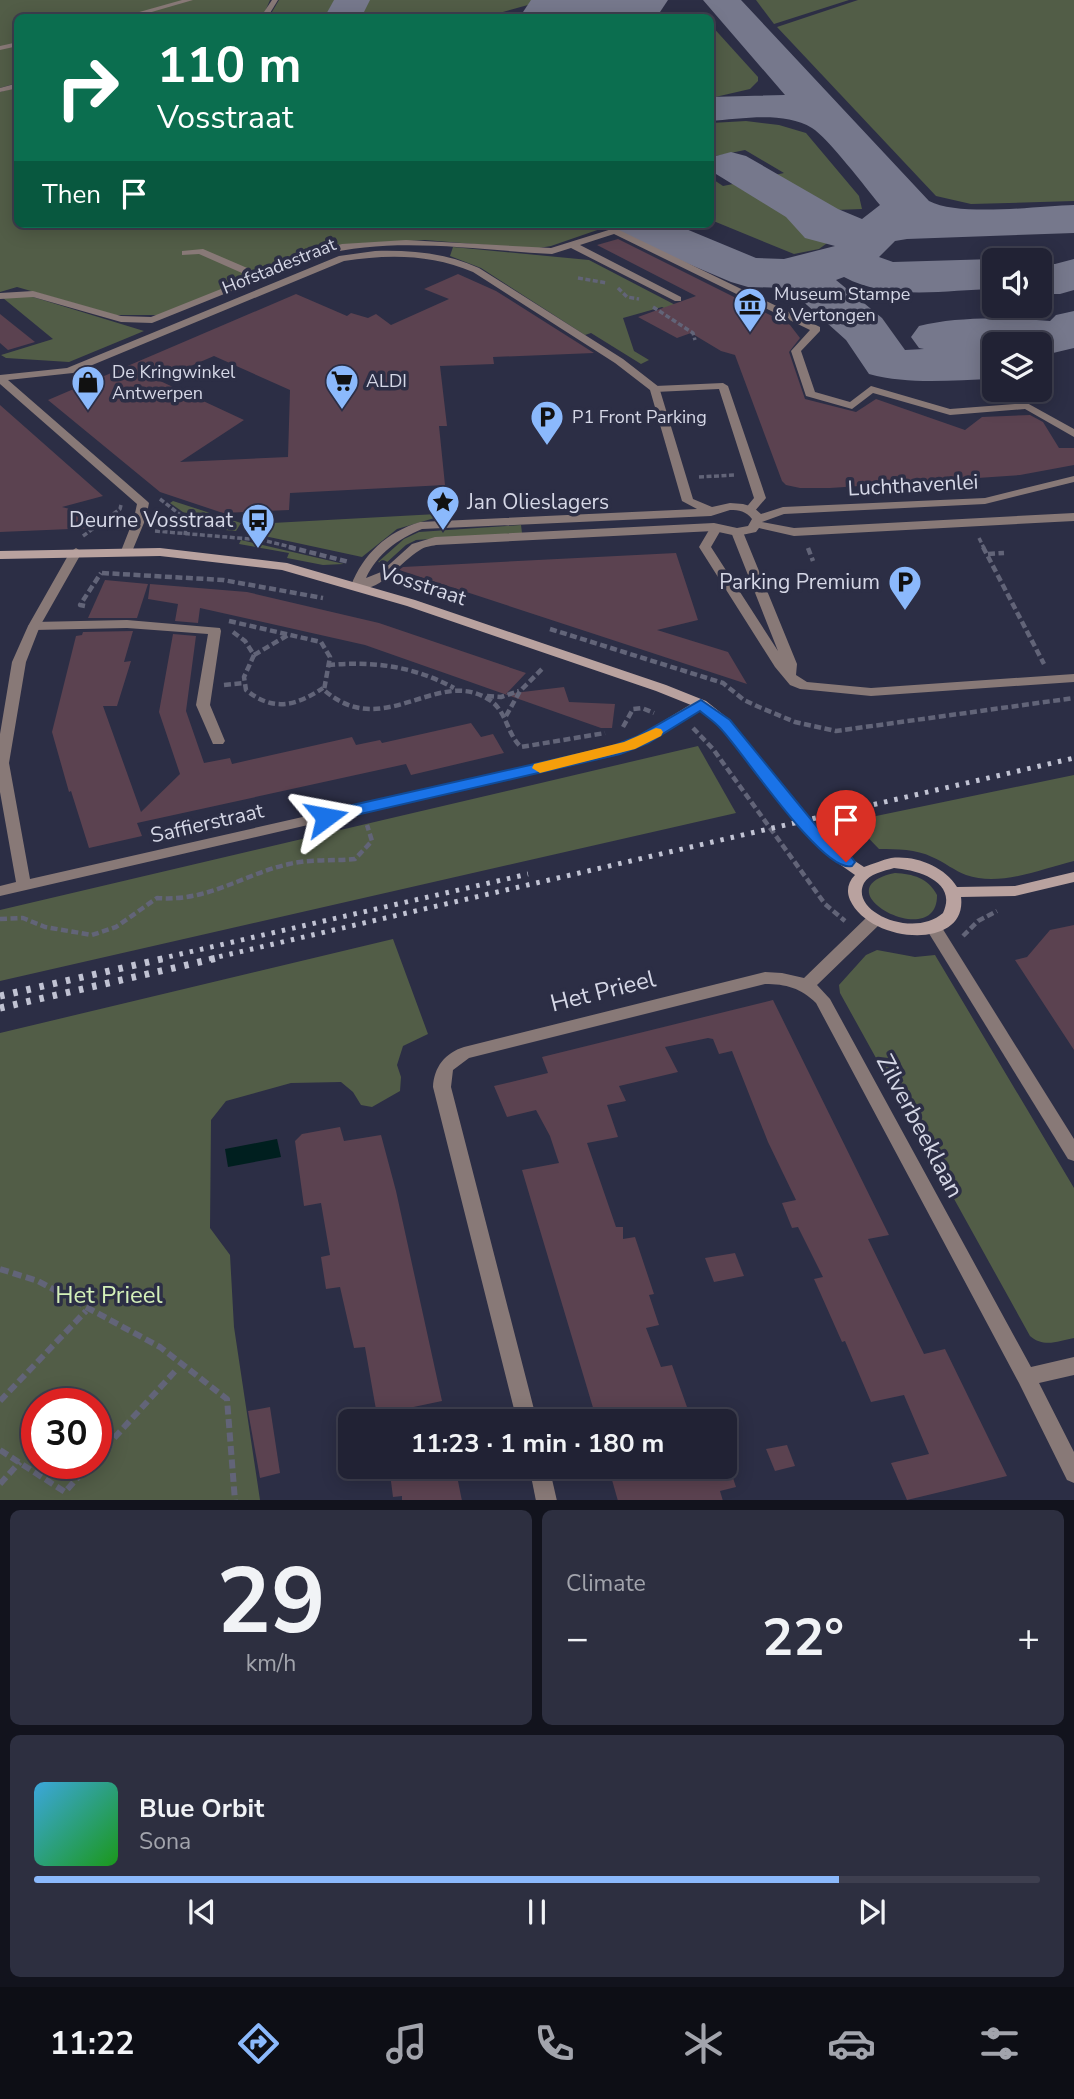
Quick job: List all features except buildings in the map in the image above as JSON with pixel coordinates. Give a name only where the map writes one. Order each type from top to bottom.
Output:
[{"type":"street","points":[[136,14],[190,0]]},
{"type":"street","points":[[0,296],[33,294],[121,319],[141,321],[170,314],[342,247],[434,243],[541,251],[573,245],[615,231],[816,329],[796,351],[810,394],[852,406],[871,390],[950,412],[1027,406],[1074,434]]},
{"type":"street","points":[[573,245],[678,299]]},
{"type":"street","points":[[185,253],[200,251],[260,277]]},
{"type":"street","name":"Hofstadestraat","points":[[0,378],[69,372],[342,258],[376,254],[418,254],[454,260],[476,270],[523,304],[619,361],[655,389]]},
{"type":"street","points":[[0,378],[143,503],[127,551]]},
{"type":"street","points":[[357,586],[362,567],[397,536],[431,524],[711,511],[728,506],[755,518],[760,498],[723,386],[655,389],[688,501],[711,511]]},
{"type":"street","name":"Luchthavenlei","points":[[755,518],[783,511],[985,501],[1050,483],[1074,480]]},
{"type":"street","points":[[711,511],[708,520],[715,528]]},
{"type":"street","name":"Luchthavenlei","points":[[755,518],[794,532],[1074,517]]},
{"type":"street","name":"Luchthavenlei","points":[[737,532],[752,529],[755,518]]},
{"type":"street","points":[[541,519],[544,536]]},
{"type":"street","points":[[715,528],[705,547],[789,676],[804,686],[871,692],[1074,678]]},
{"type":"street","points":[[357,586],[384,575],[416,547],[425,543],[715,528],[737,532],[790,664],[789,676]]},
{"type":"street","name":"Vosstraat","points":[[0,555],[127,551],[255,561],[305,571],[357,586],[649,684],[701,704],[725,723],[812,832],[830,851],[862,873]]},
{"type":"street","points":[[24,886],[2,763],[5,727],[19,662],[34,626],[76,552]]},
{"type":"street","points":[[34,626],[127,624],[215,631],[203,705],[218,741]]},
{"type":"street","name":"Saffierstraat","points":[[0,891],[80,875],[615,750],[642,740],[701,704]]},
{"type":"street","points":[[885,864],[912,864],[937,875],[953,892],[955,902],[945,921],[933,927],[903,930],[873,921],[860,910],[854,897],[854,884],[862,873],[885,864]]},
{"type":"street","points":[[953,892],[1015,891],[1074,877]]},
{"type":"street","points":[[807,985],[873,921]]},
{"type":"street","points":[[933,927],[1074,1154]]},
{"type":"street","name":"Het Prieel","points":[[524,1409],[442,1087],[441,1074],[446,1065],[464,1053],[765,978],[783,978],[807,985]]},
{"type":"street","name":"Zilverbeeklaan","points":[[807,985],[822,999],[1026,1377],[1074,1473]]},
{"type":"street","points":[[1026,1377],[1074,1366]]},
{"type":"street","points":[[542,1479],[547,1500]]},
{"type":"path","points":[[578,278],[610,284],[626,297],[639,299],[693,333],[695,340]]},
{"type":"path","points":[[977,534],[1052,680]]},
{"type":"path","points":[[807,544],[813,561]]},
{"type":"path","points":[[988,554],[1004,553]]},
{"type":"path","points":[[66,571],[163,575],[258,585],[331,600]]},
{"type":"path","points":[[92,607],[80,606],[101,573]]},
{"type":"path","points":[[254,655],[245,640],[234,633],[227,621],[321,642],[330,657],[324,688],[331,699],[348,706],[366,708],[403,705],[455,689]]},
{"type":"path","points":[[288,635],[254,655],[244,677],[246,690],[253,697],[274,705],[289,706],[299,704],[324,688]]},
{"type":"path","points":[[328,665],[382,662],[423,674],[455,689],[482,695],[501,697],[520,691]]},
{"type":"path","points":[[506,718],[520,691],[543,668]]},
{"type":"path","points":[[482,695],[504,710],[511,737],[521,747],[611,733]]},
{"type":"path","points":[[744,700],[796,722],[836,731],[1074,698]]},
{"type":"path","points":[[618,731],[633,709],[639,708],[677,720],[713,749],[825,904],[860,933]]},
{"type":"path","points":[[0,919],[23,918],[45,927],[92,934],[116,927],[158,898],[181,900],[215,892],[289,864],[355,859],[372,841],[362,808]]},
{"type":"path","points":[[0,1269],[38,1281],[160,1347],[227,1399],[235,1500]]},
{"type":"path","points":[[0,1401],[86,1311]]},
{"type":"path","points":[[112,1440],[177,1369]]},
{"type":"path","points":[[0,1450],[20,1462],[0,1484]]},
{"type":"path","points":[[46,1479],[65,1492],[77,1479]]},
{"type":"green space","points":[[0,0],[270,0],[264,14],[14,14],[14,84],[0,88]]},
{"type":"green space","points":[[279,0],[339,0],[331,14],[271,14]]},
{"type":"green space","points":[[365,0],[546,0],[496,14],[358,14]]},
{"type":"green space","points":[[756,0],[849,0],[774,24]]},
{"type":"green space","points":[[858,0],[1074,0],[1074,201],[971,204],[936,196],[777,27]]},
{"type":"green space","points":[[714,28],[758,77],[758,81],[750,89],[714,97]]},
{"type":"green space","points":[[14,88],[14,228],[603,228],[551,246],[533,249],[425,240],[337,245],[158,315],[115,315],[17,287],[0,292],[0,92]]},
{"type":"green space","points":[[746,121],[779,125],[806,133],[859,196],[862,209],[835,210],[775,175],[784,173],[745,150],[714,156],[714,123]]},
{"type":"green space","points":[[714,180],[723,186],[733,184],[830,241],[819,249],[794,254],[714,221]]},
{"type":"green space","points":[[453,247],[589,260],[685,310],[676,314],[662,307],[623,318],[634,351],[649,360],[641,364],[591,333],[585,335],[481,268],[450,256]]},
{"type":"green space","points":[[27,296],[144,331],[69,362],[6,358],[1,355],[53,339],[3,298]]},
{"type":"green space","points":[[173,501],[241,523],[236,531],[192,527],[193,519],[170,503]]},
{"type":"green space","points":[[437,514],[438,517],[397,529],[362,557],[246,532],[252,524]]},
{"type":"green space","points":[[521,525],[522,533],[416,540],[406,545],[385,564],[378,562],[404,539],[419,532]]},
{"type":"green space","points":[[241,540],[344,564],[323,565],[287,558],[289,553],[239,544]]},
{"type":"green space","points":[[698,746],[736,813],[0,981],[0,910]]},
{"type":"green space","points":[[1074,775],[1074,861],[1020,876],[979,878],[962,873],[920,852],[879,849],[852,821]]},
{"type":"green space","points":[[895,873],[914,876],[933,889],[937,895],[932,912],[920,919],[904,918],[887,912],[874,903],[869,891],[874,881]]},
{"type":"green space","points":[[393,939],[428,1034],[403,1046],[397,1065],[401,1077],[400,1091],[372,1107],[361,1105],[353,1092],[341,1082],[291,1083],[226,1101],[211,1120],[210,1228],[230,1255],[234,1327],[260,1500],[0,1500],[0,1033]]},
{"type":"green space","points":[[877,950],[915,957],[935,955],[1074,1188],[1074,1338],[1046,1343],[1030,1336],[840,993],[839,985],[866,955]]},
{"type":"shaded area","points":[[277,1139],[281,1157],[228,1167],[225,1149]]},
{"type":"taxiway","points":[[344,14],[352,0]]},
{"type":"taxiway","points":[[721,0],[829,120]]},
{"type":"taxiway","points":[[714,109],[786,107],[829,120]]},
{"type":"taxiway","points":[[829,120],[906,206]]},
{"type":"taxiway","points":[[731,165],[802,207]]},
{"type":"taxiway","points":[[880,230],[906,206]]},
{"type":"taxiway","points":[[906,206],[928,218],[967,223]]},
{"type":"taxiway","points":[[802,207],[845,228]]},
{"type":"taxiway","points":[[802,207],[821,228],[844,234],[880,230]]},
{"type":"taxiway","points":[[967,223],[1074,219]]},
{"type":"taxiway","points":[[880,230],[907,225],[967,223]]},
{"type":"taxiway","points":[[644,228],[748,272],[784,274],[832,264]]},
{"type":"taxiway","points":[[832,264],[852,256],[880,230]]},
{"type":"taxiway","points":[[856,253],[853,257],[855,263],[873,273],[893,277],[982,274]]},
{"type":"taxiway","points":[[832,264],[813,273],[809,283],[864,329],[888,363],[900,366],[982,363]]},
{"type":"taxiway","points":[[1052,279],[1074,274]]},
{"type":"taxiway","points":[[937,337],[1016,334],[1053,337],[1066,334],[1074,326]]},
{"type":"runway","points":[[577,14],[624,0]]},
{"type":"railway","points":[[209,959],[1074,758]]},
{"type":"railway","points":[[159,959],[528,874]]},
{"type":"railway","points":[[0,996],[166,958]]},
{"type":"railway","points":[[0,1008],[217,958]]},
{"type":"slow traffic","points":[[540,768],[630,746],[656,732]]},
{"type":"place","name":"Museum Stampe & Vertongen","points":[[750,334]]},
{"type":"place","name":"ALDI","points":[[342,411]]},
{"type":"place","name":"De Kringwinkel Antwerpen","points":[[88,412]]},
{"type":"place","name":"P1 Front Parking","points":[[547,447]]},
{"type":"place","name":"Jan Olieslagers","points":[[443,532]]},
{"type":"place","name":"Deurne Vosstraat","points":[[258,550]]},
{"type":"place","name":"Parking Premium","points":[[905,612]]},
{"type":"route","points":[[326,817],[630,746],[701,704],[725,723],[812,832],[830,851],[846,862]]}]
